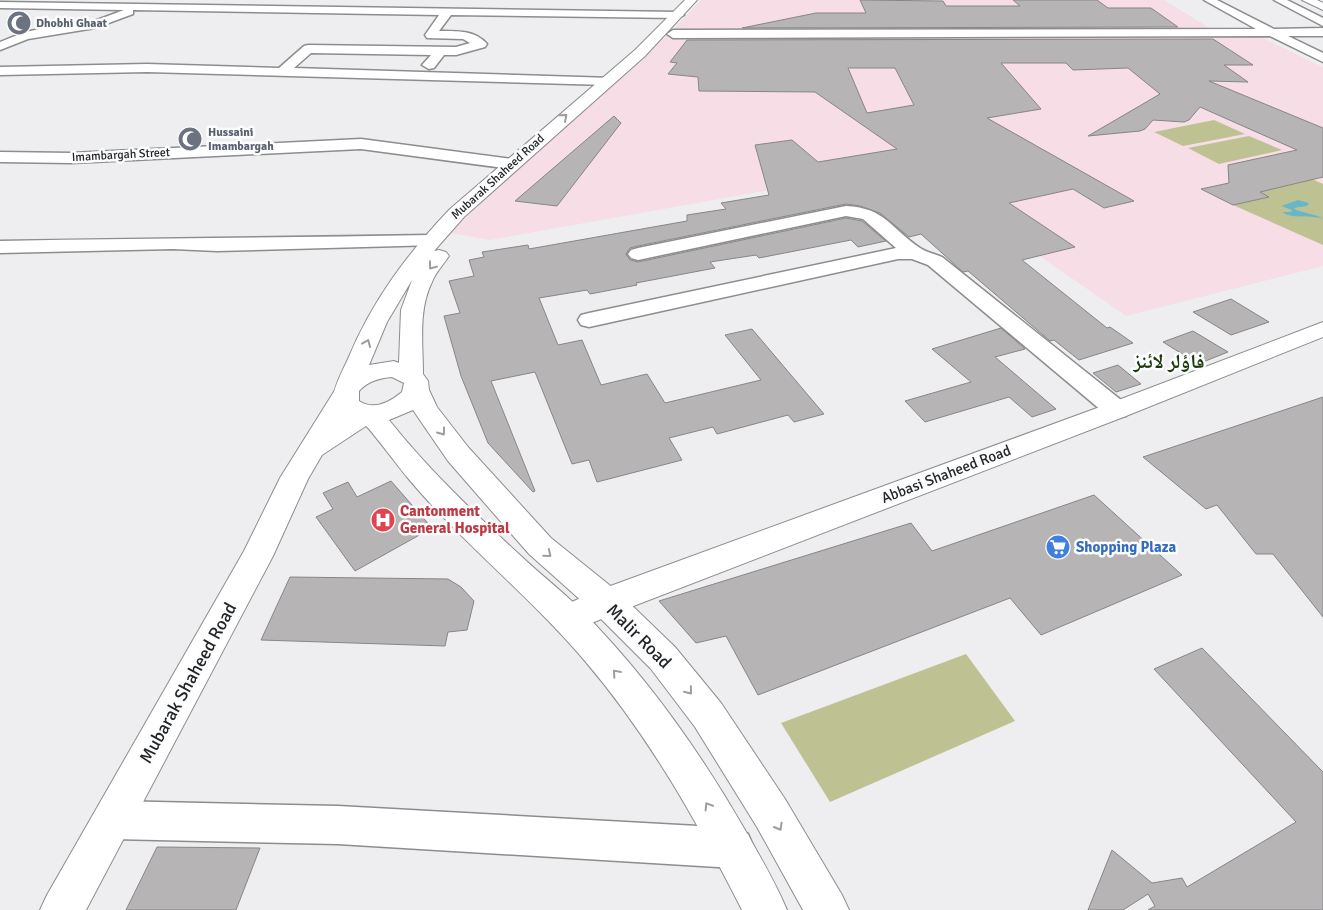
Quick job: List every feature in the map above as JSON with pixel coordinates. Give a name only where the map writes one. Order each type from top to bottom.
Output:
[{"type":"main road","name":"Mubarak Shaheed Road","points":[[62,910],[257,556],[308,453],[357,403],[380,314],[400,280],[430,241],[456,213],[640,53],[692,0]]},
{"type":"main road","name":"Mubarak Shaheed Road","points":[[414,382],[410,341],[417,290],[426,274],[448,245],[477,214],[637,70],[674,34],[704,0]]},
{"type":"main road","points":[[1308,0],[1323,7]]},
{"type":"main road","name":"Abbasi Shaheed Road","points":[[568,619],[606,602],[1117,410],[1323,328]]},
{"type":"main road","points":[[394,370],[414,382],[413,397],[395,410],[357,403],[362,376],[378,371],[394,370]]},
{"type":"main road","name":"Malir Road","points":[[414,382],[426,410],[458,454],[533,539],[606,602],[663,658],[708,715],[771,813],[827,910]]},
{"type":"main road","points":[[357,403],[420,476],[568,619],[634,694],[734,848],[765,910]]},
{"type":"street","points":[[187,8],[200,0]]},
{"type":"street","points":[[1209,0],[1323,58]]},
{"type":"street","points":[[1278,0],[1323,23]]},
{"type":"street","points":[[0,4],[678,15]]},
{"type":"street","points":[[0,46],[25,36],[60,29],[91,26],[145,6]]},
{"type":"street","points":[[282,72],[308,48],[456,51],[481,44],[465,35],[431,35],[447,12]]},
{"type":"street","points":[[674,34],[1323,32]]},
{"type":"street","points":[[421,75],[440,51]]},
{"type":"street","points":[[0,71],[147,68],[607,81]]},
{"type":"street","name":"Imambargah Street","points":[[0,156],[72,158],[247,148],[361,144],[511,164]]},
{"type":"street","points":[[638,254],[846,211],[860,212],[869,215],[914,253],[935,261],[1117,410]]},
{"type":"street","points":[[0,247],[174,243],[217,245],[430,241]]},
{"type":"street","points":[[589,320],[898,253],[914,253]]},
{"type":"street","points":[[113,820],[338,825],[734,848]]},
{"type":"shaded area","points":[[701,0],[1164,0],[1218,33],[1252,33],[1323,67],[1323,266],[1126,316],[909,165],[490,240],[450,233],[521,165],[670,33]]},
{"type":"green space","points":[[1214,120],[1245,134],[1183,146],[1154,132]]},
{"type":"green space","points":[[1249,136],[1282,150],[1219,164],[1188,148]]},
{"type":"green space","points":[[1301,174],[1323,184],[1323,245],[1233,205],[1268,197],[1260,192]]},
{"type":"green space","points":[[966,654],[1015,721],[830,802],[781,723]]},
{"type":"water","points":[[1298,200],[1309,203],[1307,206],[1294,208],[1296,210],[1323,219],[1292,216],[1282,212],[1291,212],[1292,210],[1281,206]]},
{"type":"building","points":[[860,0],[943,1],[946,6],[1020,6],[1013,0],[1097,0],[1108,8],[1151,8],[1178,27],[742,28],[816,13],[866,13]]},
{"type":"building","points":[[1213,39],[1253,65],[1224,65],[1248,82],[1209,81],[1323,128],[1323,177],[1260,192],[1269,197],[1233,205],[1201,189],[1229,183],[1228,165],[1297,150],[1200,107],[1189,120],[1184,122],[1153,120],[1145,129],[1140,131],[1088,136],[1160,94],[1128,68],[1073,70],[1066,63],[1001,63],[1041,109],[987,118],[1134,201],[1104,208],[1073,189],[1009,203],[1075,247],[1022,260],[1107,328],[1110,327],[1133,343],[1079,360],[1054,340],[1050,341],[968,271],[963,272],[921,234],[909,237],[880,213],[860,206],[846,204],[638,246],[630,248],[626,254],[630,260],[638,262],[846,218],[862,221],[886,241],[858,247],[851,240],[759,258],[756,255],[710,262],[715,268],[590,294],[587,290],[539,298],[558,345],[582,340],[601,385],[647,374],[665,403],[761,380],[725,335],[752,329],[824,414],[794,422],[788,415],[717,434],[713,427],[669,438],[682,460],[597,482],[589,460],[572,464],[535,372],[491,381],[535,491],[533,492],[488,443],[461,376],[444,316],[460,313],[449,281],[474,276],[469,260],[484,257],[482,252],[528,245],[529,249],[687,221],[687,215],[726,209],[721,203],[769,195],[755,145],[792,140],[818,162],[897,149],[815,92],[699,91],[698,77],[668,74],[677,63],[670,62],[687,40]],"holes":[[[848,68],[895,68],[914,105],[867,113]]]},
{"type":"building","points":[[614,116],[621,123],[557,206],[515,201]]},
{"type":"building","points":[[1231,299],[1269,322],[1231,335],[1193,312]]},
{"type":"building","points":[[1001,328],[1025,349],[995,357],[1056,409],[1032,417],[1009,397],[925,422],[905,401],[971,382],[932,349]]},
{"type":"building","points":[[1193,331],[1228,352],[1198,364],[1163,342]]},
{"type":"building","points":[[1118,365],[1141,384],[1116,392],[1093,373]]},
{"type":"building","points":[[1323,397],[1323,617],[1273,554],[1256,554],[1217,505],[1206,509],[1143,457]]},
{"type":"building","points":[[391,481],[432,528],[355,571],[316,517],[333,509],[323,493],[348,482],[357,497]]},
{"type":"building","points":[[1094,495],[1182,575],[1041,635],[1010,598],[758,695],[726,636],[696,643],[659,601],[911,523],[932,551]]},
{"type":"building","points":[[290,577],[448,579],[461,587],[474,601],[467,630],[448,632],[445,646],[261,640]]},
{"type":"building","points":[[1202,648],[1323,772],[1323,910],[1148,910],[1155,906],[1148,894],[1123,910],[1088,910],[1112,850],[1152,883],[1182,878],[1187,887],[1296,822],[1154,669]]},
{"type":"building","points":[[157,847],[260,848],[236,910],[126,910]]},
{"type":"place","name":"Dhobhi Ghaat","points":[[19,23]]},
{"type":"place","name":"Hussaini Imambargah","points":[[190,139]]},
{"type":"place","name":"Cantonment General Hospital","points":[[383,520]]},
{"type":"place","name":"Shopping Plaza","points":[[1058,547]]},
{"type":"district","name":"فاؤلر لائنز","points":[[1169,361]]}]
